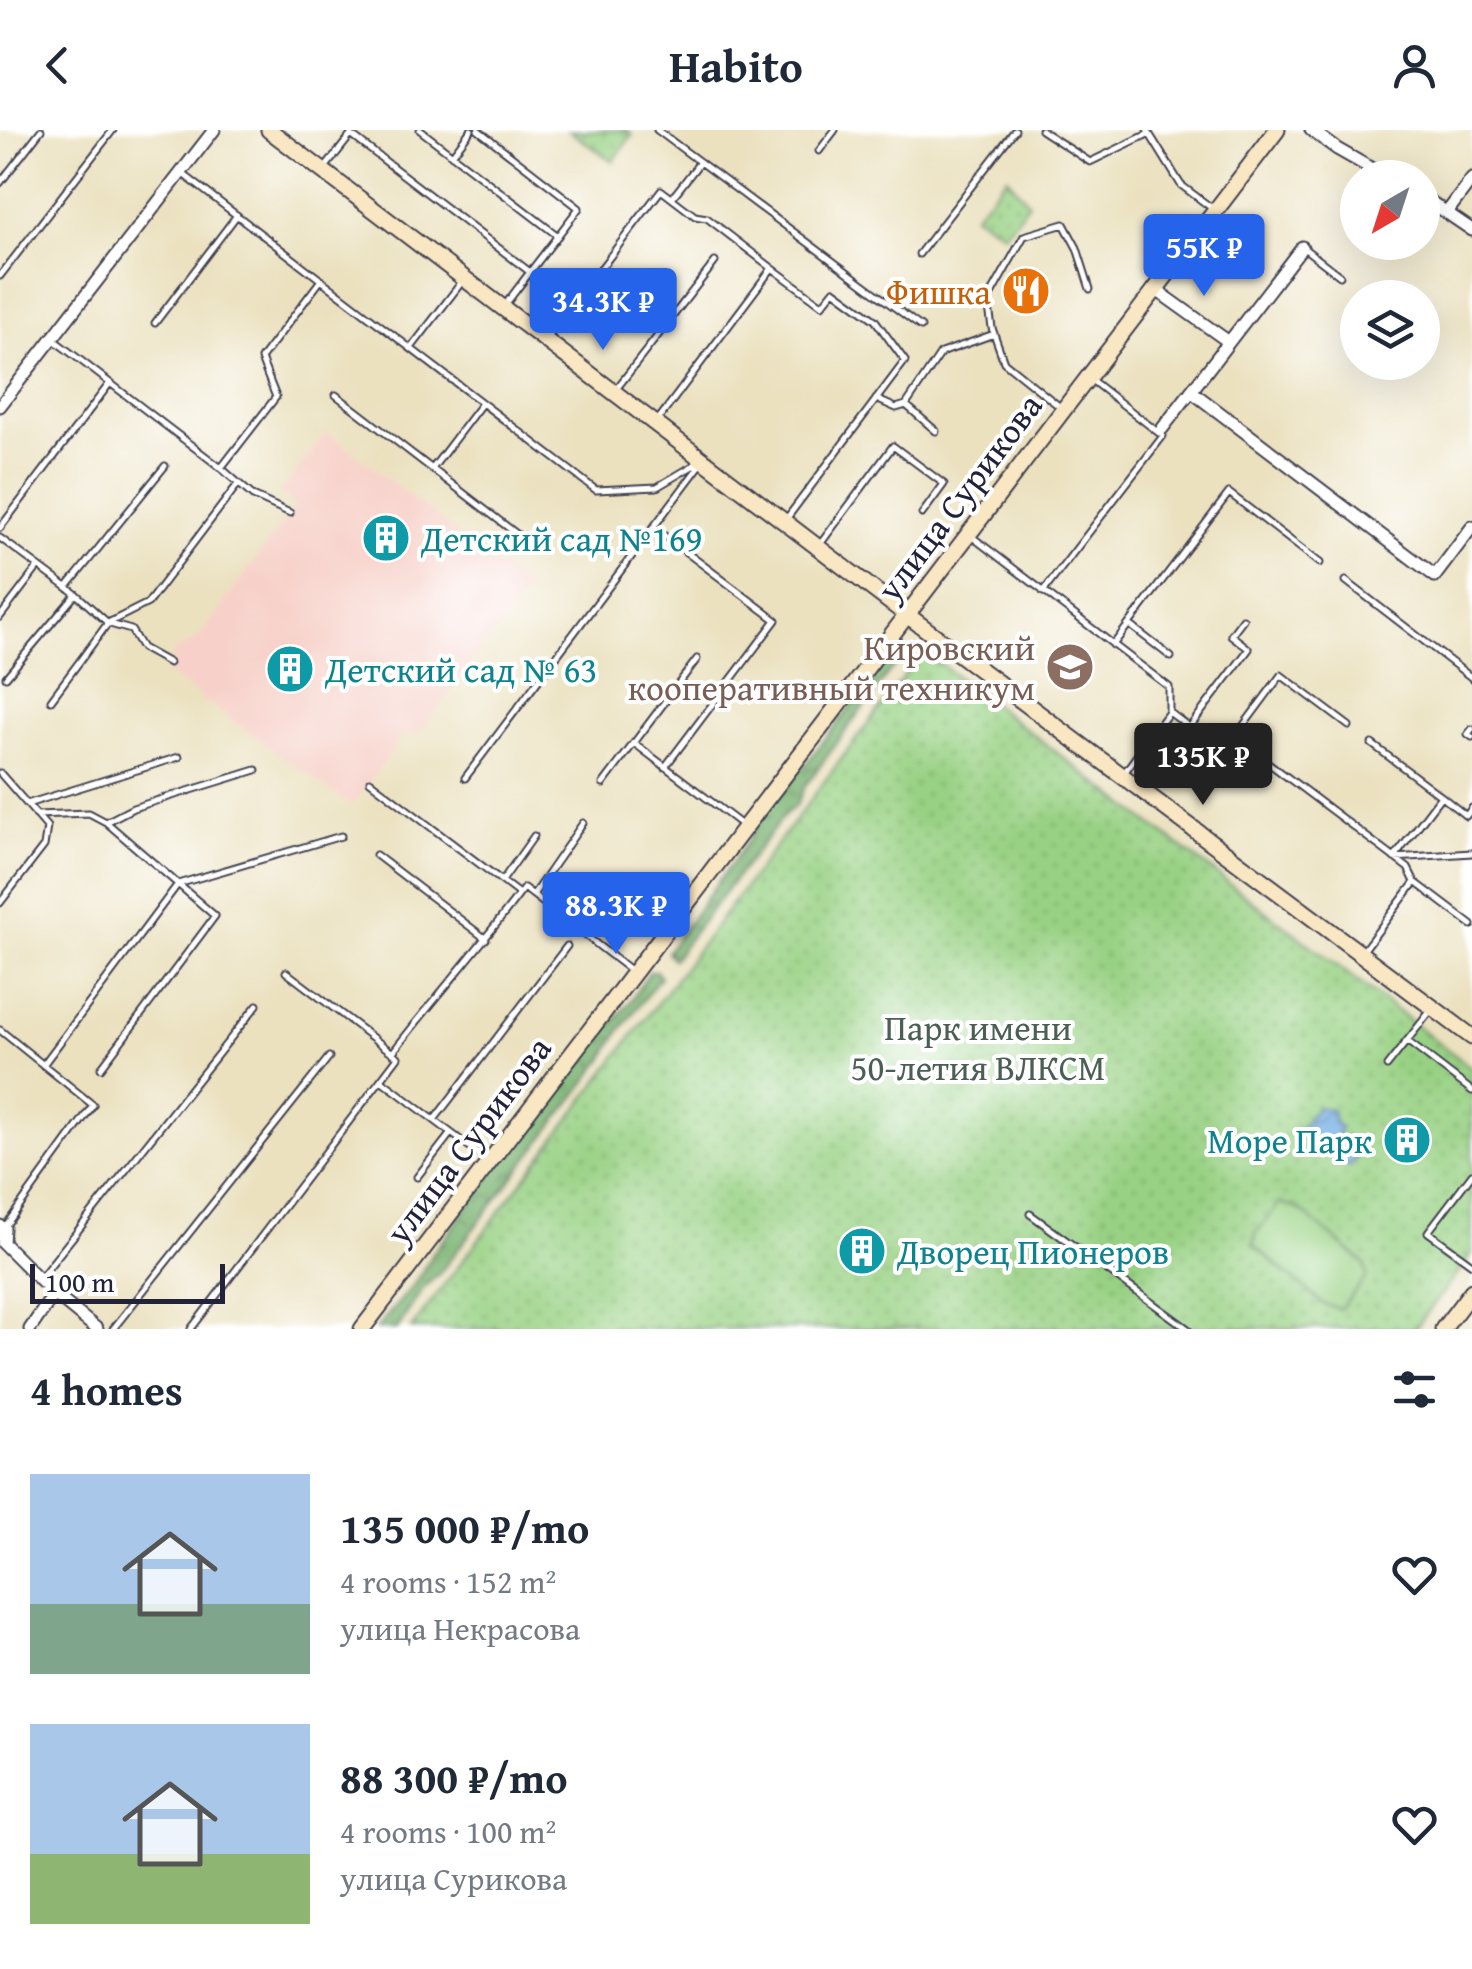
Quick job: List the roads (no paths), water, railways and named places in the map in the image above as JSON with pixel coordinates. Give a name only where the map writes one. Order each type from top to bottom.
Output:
[{"type":"street","points":[[0,406],[214,130]]},
{"type":"street","points":[[269,130],[907,615],[1472,1037]]},
{"type":"street","name":"улица Сурикова","points":[[362,1329],[1276,130]]},
{"type":"street","points":[[1311,130],[1356,160]]},
{"type":"street","points":[[1448,211],[1472,178]]},
{"type":"street","points":[[1440,206],[1472,230]]},
{"type":"street","points":[[1161,433],[1302,247]]},
{"type":"street","points":[[1156,289],[1229,342]]},
{"type":"street","points":[[1192,391],[1435,576],[1472,527]]},
{"type":"street","points":[[2,1227],[3,1243],[54,1294],[97,1329]]},
{"type":"street","points":[[1443,1329],[1472,1291]]},
{"type":"street","points":[[30,1329],[54,1294]]},
{"type":"lane","points":[[0,183],[41,130]]},
{"type":"lane","points":[[0,276],[113,130]]},
{"type":"lane","points":[[420,130],[558,236]]},
{"type":"lane","points":[[452,155],[475,130],[579,208],[504,306]]},
{"type":"lane","points":[[656,130],[922,327]]},
{"type":"lane","points":[[819,150],[835,130]]},
{"type":"lane","points":[[919,254],[1015,130]]},
{"type":"lane","points":[[1041,130],[1090,162],[1147,132],[1181,185],[1215,210]]},
{"type":"lane","points":[[323,171],[353,133],[530,272]]},
{"type":"lane","points":[[672,198],[700,162]]},
{"type":"lane","points":[[181,172],[596,490],[657,487],[704,460]]},
{"type":"lane","points":[[547,339],[661,190],[696,216],[707,218],[822,305],[834,290],[874,320],[905,361],[785,521]]},
{"type":"lane","points":[[155,323],[238,216]]},
{"type":"lane","points":[[1064,410],[1004,362],[988,300],[1024,236],[1064,224],[1077,248],[1090,289]]},
{"type":"lane","points":[[1302,247],[1340,276]]},
{"type":"lane","points":[[615,390],[715,262]]},
{"type":"lane","points":[[656,422],[772,268]]},
{"type":"lane","points":[[411,348],[465,277]]},
{"type":"lane","points":[[221,468],[276,397],[262,359],[322,280]]},
{"type":"lane","points":[[876,399],[896,408],[906,405],[941,353],[994,334]]},
{"type":"lane","points":[[52,339],[253,496],[290,513]]},
{"type":"lane","points":[[1042,592],[1161,433],[1088,377]]},
{"type":"lane","points":[[0,528],[110,383]]},
{"type":"lane","points":[[336,395],[532,545]]},
{"type":"lane","points":[[432,468],[482,403]]},
{"type":"lane","points":[[906,405],[936,432]]},
{"type":"lane","points":[[819,546],[893,446],[944,484],[922,514]]},
{"type":"lane","points":[[466,778],[704,460]]},
{"type":"lane","points":[[66,587],[166,466]]},
{"type":"lane","points":[[51,700],[108,623],[148,603],[238,484]]},
{"type":"lane","points":[[1113,645],[1229,493],[1320,562]]},
{"type":"lane","points":[[654,528],[776,620],[665,767]]},
{"type":"lane","points":[[969,534],[1169,687],[1169,712],[1122,776]]},
{"type":"lane","points":[[0,538],[108,623],[131,630],[142,648],[168,663]]},
{"type":"lane","points":[[0,617],[38,566]]},
{"type":"lane","points":[[1346,581],[1472,678]]},
{"type":"lane","points":[[6,677],[76,594]]},
{"type":"lane","points":[[1189,728],[1250,649],[1231,635],[1243,619]]},
{"type":"lane","points":[[1128,624],[1171,657]]},
{"type":"lane","points":[[603,784],[697,659]]},
{"type":"lane","points":[[1234,737],[1282,675],[1349,726]]},
{"type":"lane","points":[[1169,712],[1196,733],[1234,737],[1408,868],[1415,882],[1472,925]]},
{"type":"lane","points":[[1472,729],[1468,734],[1472,737]]},
{"type":"lane","points":[[634,744],[744,827]]},
{"type":"lane","points":[[1372,744],[1466,816],[1472,808]]},
{"type":"lane","points":[[27,804],[179,757]]},
{"type":"lane","points":[[106,822],[133,808],[256,770]]},
{"type":"lane","points":[[0,773],[47,827],[44,846],[0,904]]},
{"type":"lane","points":[[370,781],[519,894]]},
{"type":"lane","points":[[1394,858],[1441,796]]},
{"type":"lane","points":[[36,815],[89,812],[106,822],[215,916],[101,1068]]},
{"type":"lane","points":[[533,895],[583,823]]},
{"type":"lane","points":[[43,1064],[178,884],[341,836]]},
{"type":"lane","points":[[502,880],[534,836]]},
{"type":"lane","points":[[1394,858],[1472,854]]},
{"type":"lane","points":[[376,855],[486,939]]},
{"type":"lane","points":[[1361,954],[1415,882]]},
{"type":"lane","points":[[392,1052],[524,888],[633,972]]},
{"type":"lane","points":[[434,1120],[567,946]]},
{"type":"lane","points":[[190,1329],[398,1057],[286,972]]},
{"type":"lane","points":[[39,1280],[256,1005]]},
{"type":"lane","points":[[1387,1066],[1434,1006]]},
{"type":"lane","points":[[0,1030],[92,1105],[2,1227]]},
{"type":"lane","points":[[1407,1041],[1472,1090]]},
{"type":"lane","points":[[113,1329],[328,1057]]},
{"type":"lane","points":[[381,1080],[490,1162]]},
{"type":"lane","points":[[417,1177],[451,1133]]},
{"type":"lane","points":[[1472,1174],[1428,1232],[1472,1264]]},
{"type":"lane","points":[[1030,1214],[1188,1329]]},
{"type":"water","points":[[1317,1107],[1332,1110],[1334,1123],[1341,1128],[1337,1134],[1361,1151],[1349,1167],[1299,1130]]},
{"type":"place","name":"Фишка","points":[[1026,291]]},
{"type":"place","name":"Детский сад №169","points":[[386,538]]},
{"type":"place","name":"Кировский кооперативный техникум","points":[[1070,667]]},
{"type":"place","name":"Детский сад № 63","points":[[290,669]]},
{"type":"place","name":"Море Парк","points":[[1407,1140]]},
{"type":"place","name":"Дворец Пионеров","points":[[862,1251]]},
{"type":"park label","name":"Парк имени 50-летия ВЛКСМ","points":[[978,1047]]}]
